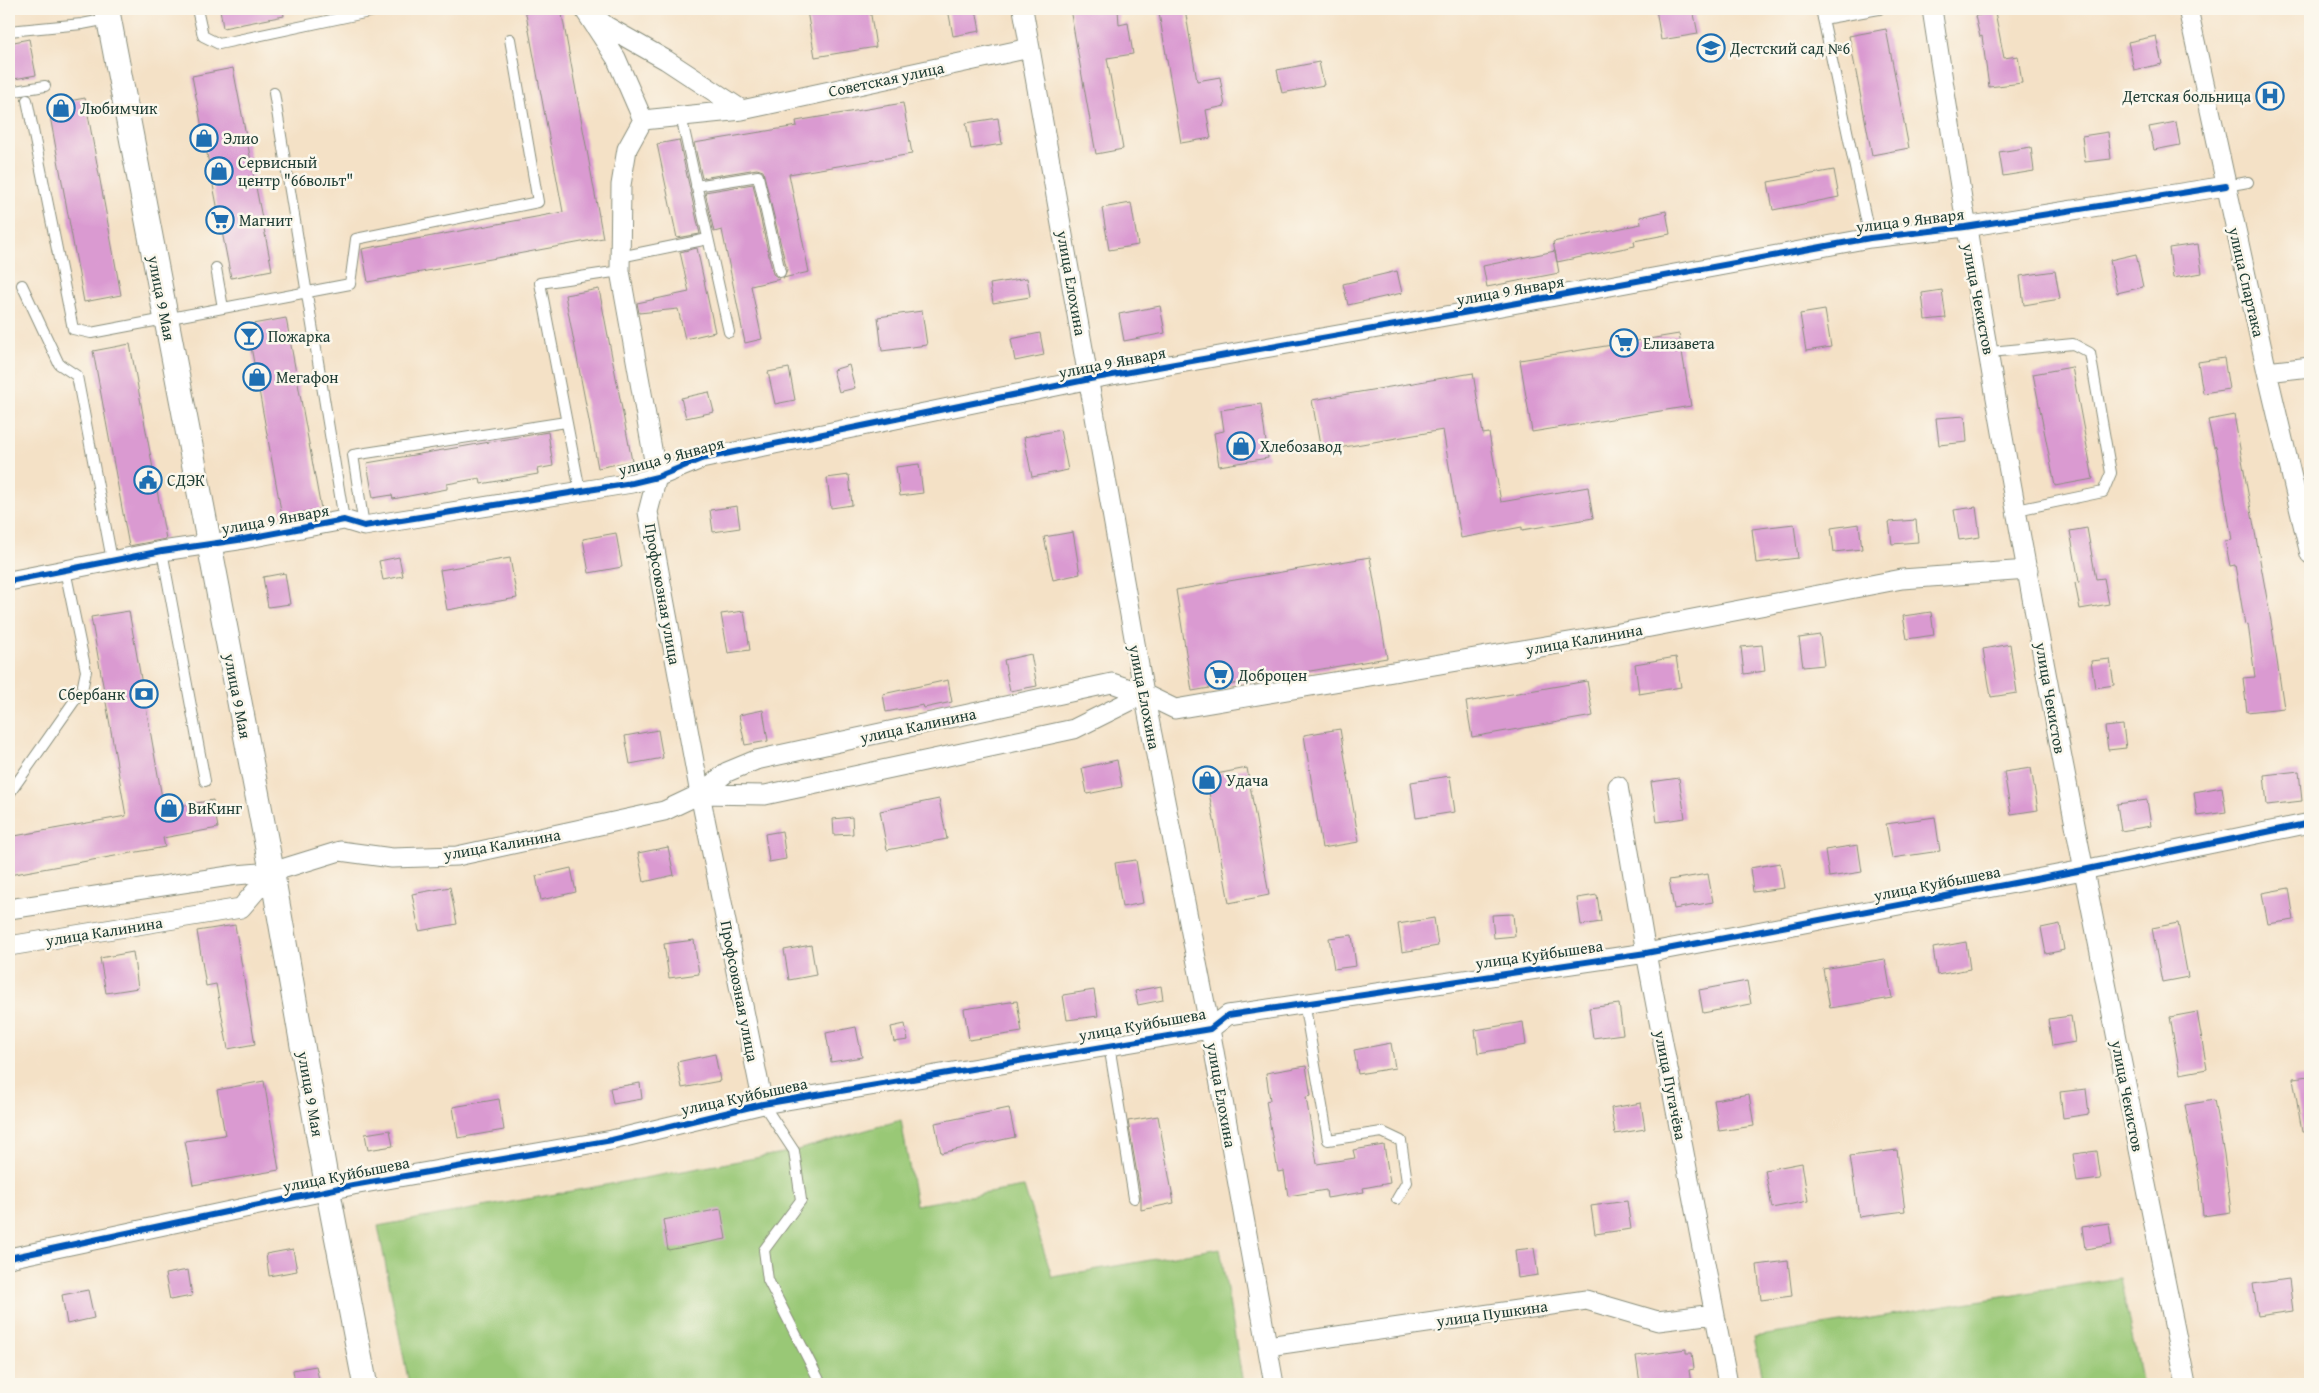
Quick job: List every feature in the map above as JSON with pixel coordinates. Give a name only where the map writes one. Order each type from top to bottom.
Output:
[{"type":"street","points":[[586,9],[606,26],[666,60],[742,110]]},
{"type":"street","points":[[586,9],[616,58],[643,120]]},
{"type":"street","name":"улица Елохина","points":[[1023,9],[1090,379],[1144,694],[1210,1029],[1274,1384]]},
{"type":"street","name":"улица Чекистов","points":[[1932,9],[1965,226],[1990,352],[2083,870],[2186,1384]]},
{"type":"street","name":"улица Спартака","points":[[2188,9],[2267,372],[2310,554]]},
{"type":"street","name":"улица 9 Мая","points":[[107,14],[272,872],[328,1191],[365,1384]]},
{"type":"street","name":"Советская улица","points":[[643,120],[742,110],[1030,48]]},
{"type":"street","name":"Профсоюзная улица","points":[[643,120],[627,149],[621,185],[620,264],[657,477],[648,512],[700,794],[763,1104]]},
{"type":"street","name":"улица 9 Января","points":[[9,581],[112,560],[344,520],[364,526],[657,477],[701,459],[1090,379],[1464,313],[1870,238],[1965,226],[2226,186]]},
{"type":"street","points":[[2267,372],[2310,367]]},
{"type":"street","name":"улица Калинина","points":[[9,909],[236,875],[272,872],[340,851],[392,858],[457,856],[664,811],[700,794],[728,772],[756,760],[1112,683],[1144,694],[1175,709],[1593,638],[1902,579],[2028,570]]},
{"type":"street","name":"улица Калинина","points":[[700,794],[765,795],[1074,730],[1144,694]]},
{"type":"street","name":"улица Пугачёва","points":[[1618,786],[1646,953],[1728,1384]]},
{"type":"street","name":"улица Куйбышева","points":[[9,1258],[328,1191],[612,1140],[763,1104],[1210,1029],[1228,1015],[1304,1002],[1646,953],[2083,870],[2308,822]]},
{"type":"street","name":"улица Калинина","points":[[9,946],[241,908],[272,872]]},
{"type":"street","name":"улица Пушкина","points":[[1268,1346],[1586,1300],[1658,1321],[1714,1314]]},
{"type":"lane","points":[[197,9],[203,36],[219,44],[383,9]]},
{"type":"lane","points":[[1870,238],[1822,14],[1879,9]]},
{"type":"lane","points":[[9,31],[82,24],[107,14]]},
{"type":"lane","points":[[26,100],[73,329],[91,332],[350,284],[356,239],[538,202],[510,39]]},
{"type":"lane","points":[[9,92],[45,86]]},
{"type":"lane","points":[[274,93],[344,520]]},
{"type":"lane","points":[[681,116],[729,332]]},
{"type":"lane","points":[[696,186],[758,176],[780,272]]},
{"type":"lane","points":[[2226,186],[2248,182]]},
{"type":"lane","points":[[580,490],[540,283],[620,264],[708,239]]},
{"type":"lane","points":[[216,268],[223,308]]},
{"type":"lane","points":[[22,285],[59,364],[77,376],[112,560]]},
{"type":"lane","points":[[1990,352],[2074,344],[2090,353],[2111,473],[2103,492],[2018,510]]},
{"type":"lane","points":[[364,526],[353,455],[566,422]]},
{"type":"lane","points":[[162,551],[205,781]]},
{"type":"lane","points":[[9,794],[82,690],[86,671],[65,570]]},
{"type":"lane","points":[[1304,1002],[1328,1140],[1382,1132],[1401,1141],[1407,1182],[1397,1199]]},
{"type":"lane","points":[[1109,1045],[1134,1198]]},
{"type":"lane","points":[[763,1104],[794,1151],[801,1200],[764,1250],[768,1280],[821,1384]]},
{"type":"green space","points":[[901,1120],[916,1205],[1024,1187],[1052,1277],[1220,1248],[1243,1384],[409,1384],[378,1226],[794,1151]]},
{"type":"green space","points":[[2120,1278],[2142,1384],[1764,1384],[1754,1337]]},
{"type":"building","points":[[220,9],[283,9],[284,16],[223,28]]},
{"type":"building","points":[[525,9],[561,9],[603,238],[368,282],[362,249],[563,212]]},
{"type":"building","points":[[821,9],[870,9],[876,47],[815,57],[807,11]]},
{"type":"building","points":[[948,9],[976,9],[980,31],[953,36]]},
{"type":"building","points":[[1070,9],[1118,9],[1119,25],[1128,23],[1133,54],[1107,58],[1123,149],[1096,154]]},
{"type":"building","points":[[1185,9],[1197,81],[1220,77],[1225,106],[1206,110],[1211,138],[1181,143],[1159,13]]},
{"type":"building","points":[[1656,9],[1693,9],[1698,34],[1661,40]]},
{"type":"building","points":[[1995,12],[2004,58],[2018,56],[2022,83],[1989,87],[1982,36],[1980,37],[1975,16]]},
{"type":"building","points":[[1886,29],[1909,148],[1872,155],[1849,36]]},
{"type":"building","points":[[2156,36],[2162,64],[2134,70],[2128,42]]},
{"type":"building","points":[[29,39],[36,75],[9,80],[9,43]]},
{"type":"building","points":[[1319,62],[1324,85],[1282,93],[1277,70]]},
{"type":"building","points":[[233,68],[272,270],[231,278],[192,76]]},
{"type":"building","points":[[85,98],[121,295],[84,302],[48,105]]},
{"type":"building","points":[[903,103],[912,154],[789,174],[809,272],[783,278],[787,270],[763,171],[757,169],[702,178],[694,143],[797,126],[796,121]]},
{"type":"building","points":[[998,118],[1002,144],[971,149],[966,123]]},
{"type":"building","points":[[2176,122],[2180,145],[2154,150],[2149,127]]},
{"type":"building","points":[[2108,132],[2111,159],[2085,162],[2082,136]]},
{"type":"building","points":[[679,140],[700,234],[677,238],[657,144]]},
{"type":"building","points":[[2031,147],[2034,171],[2003,176],[1999,152]]},
{"type":"building","points":[[1834,170],[1839,197],[1773,210],[1768,182]]},
{"type":"building","points":[[753,184],[773,274],[780,279],[751,286],[762,339],[745,343],[722,230],[714,232],[705,192]]},
{"type":"building","points":[[1131,203],[1138,245],[1109,250],[1102,208]]},
{"type":"building","points":[[1666,211],[1670,234],[1634,241],[1635,246],[1557,262],[1553,242],[1641,224],[1640,217]]},
{"type":"building","points":[[2198,244],[2202,273],[2173,278],[2169,248]]},
{"type":"building","points":[[697,248],[715,332],[685,339],[678,309],[639,313],[637,303],[689,292],[680,252]]},
{"type":"building","points":[[1555,251],[1559,273],[1487,287],[1483,266]]},
{"type":"building","points":[[2136,254],[2143,287],[2117,293],[2110,260]]},
{"type":"building","points":[[1397,271],[1402,293],[1348,305],[1343,284]]},
{"type":"building","points":[[2055,271],[2060,299],[2024,305],[2020,276]]},
{"type":"building","points":[[1027,278],[1030,297],[993,303],[990,284]]},
{"type":"building","points":[[599,289],[632,461],[598,468],[565,295]]},
{"type":"building","points":[[1942,290],[1946,318],[1925,320],[1922,293]]},
{"type":"building","points":[[1160,306],[1165,333],[1124,341],[1119,314]]},
{"type":"building","points":[[1825,310],[1831,347],[1806,351],[1800,314]]},
{"type":"building","points":[[922,311],[927,345],[882,351],[878,317]]},
{"type":"building","points":[[286,318],[321,509],[282,516],[247,325]]},
{"type":"building","points":[[1040,333],[1044,355],[1015,361],[1011,339]]},
{"type":"building","points":[[1679,334],[1691,406],[1532,432],[1520,360]]},
{"type":"building","points":[[130,344],[166,539],[129,546],[93,351]]},
{"type":"building","points":[[2224,358],[2229,389],[2203,393],[2198,362]]},
{"type":"building","points":[[849,365],[855,388],[839,392],[833,370]]},
{"type":"building","points":[[2072,367],[2093,479],[2055,486],[2033,374]]},
{"type":"building","points":[[789,368],[795,400],[775,404],[768,372]]},
{"type":"building","points":[[1473,373],[1483,434],[1489,433],[1501,502],[1588,487],[1593,518],[1522,530],[1522,527],[1461,538],[1443,430],[1321,451],[1312,400]]},
{"type":"building","points":[[709,392],[714,412],[686,418],[681,398]]},
{"type":"building","name":"Хлебозавод","points":[[1261,404],[1268,458],[1219,466],[1214,433],[1224,431],[1221,410]]},
{"type":"building","points":[[2234,415],[2272,627],[2284,708],[2247,712],[2243,678],[2255,677],[2248,624],[2245,625],[2235,565],[2230,566],[2225,541],[2232,540],[2216,446],[2214,447],[2208,420]]},
{"type":"building","points":[[1965,416],[1967,442],[1939,445],[1936,418]]},
{"type":"building","points":[[1060,430],[1068,470],[1032,477],[1024,437]]},
{"type":"building","points":[[548,432],[553,466],[537,469],[538,474],[481,484],[480,478],[447,484],[447,489],[393,499],[392,495],[373,498],[367,463]]},
{"type":"building","points":[[919,464],[923,493],[900,496],[896,467]]},
{"type":"building","points":[[849,475],[852,505],[831,508],[827,478]]},
{"type":"building","points":[[737,506],[740,528],[713,532],[710,510]]},
{"type":"building","points":[[1976,507],[1980,537],[1959,540],[1954,510]]},
{"type":"building","points":[[1916,520],[1918,542],[1892,544],[1889,522]]},
{"type":"building","points":[[1794,524],[1798,558],[1756,563],[1752,529]]},
{"type":"building","points":[[1859,524],[1862,549],[1834,552],[1831,528]]},
{"type":"building","points":[[2087,528],[2096,579],[2104,578],[2109,604],[2080,609],[2075,583],[2079,582],[2070,531]]},
{"type":"building","points":[[1073,532],[1080,574],[1053,580],[1044,537]]},
{"type":"building","points":[[616,533],[622,567],[589,573],[583,539]]},
{"type":"building","points":[[399,557],[403,576],[383,580],[379,561]]},
{"type":"building","points":[[1370,557],[1387,658],[1192,691],[1176,590]]},
{"type":"building","points":[[510,558],[517,598],[447,610],[440,570]]},
{"type":"building","points":[[285,573],[290,604],[268,607],[263,577]]},
{"type":"building","points":[[129,611],[164,809],[213,800],[218,828],[163,838],[165,847],[9,875],[9,837],[126,816],[91,617]]},
{"type":"building","points":[[744,611],[750,650],[728,653],[721,614]]},
{"type":"building","points":[[1931,612],[1934,635],[1907,639],[1903,616]]},
{"type":"building","points":[[1820,635],[1824,665],[1803,667],[1799,638]]},
{"type":"building","points":[[2010,644],[2017,693],[1991,697],[1983,649]]},
{"type":"building","points":[[1762,645],[1765,671],[1744,674],[1741,647]]},
{"type":"building","points":[[1031,654],[1037,686],[1010,691],[1004,660]]},
{"type":"building","points":[[1676,657],[1681,687],[1639,694],[1635,664]]},
{"type":"building","points":[[2110,659],[2114,685],[2095,688],[2091,661]]},
{"type":"building","points":[[948,680],[952,702],[924,708],[923,705],[886,712],[883,694]]},
{"type":"building","points":[[1587,681],[1593,716],[1472,737],[1466,702]]},
{"type":"building","points":[[763,710],[768,741],[745,745],[739,715]]},
{"type":"building","points":[[2123,725],[2126,748],[2108,750],[2105,727]]},
{"type":"building","points":[[1340,729],[1359,842],[1322,848],[1304,735]]},
{"type":"building","points":[[658,730],[663,758],[630,764],[625,736]]},
{"type":"building","points":[[1117,760],[1122,787],[1087,794],[1082,768]]},
{"type":"building","points":[[1247,768],[1269,895],[1229,903],[1206,776]]},
{"type":"building","points":[[2031,768],[2038,810],[2011,814],[2004,772]]},
{"type":"building","points":[[2299,771],[2302,801],[2267,805],[2264,775]]},
{"type":"building","points":[[1450,776],[1455,812],[1416,818],[1411,782]]},
{"type":"building","points":[[1679,778],[1685,818],[1657,822],[1651,782]]},
{"type":"building","points":[[2222,787],[2226,812],[2197,816],[2194,792]]},
{"type":"building","points":[[939,799],[947,839],[887,850],[880,811]]},
{"type":"building","points":[[2147,800],[2151,826],[2121,831],[2117,804]]},
{"type":"building","points":[[852,817],[853,834],[834,835],[833,819]]},
{"type":"building","points":[[1935,817],[1940,851],[1892,858],[1886,824]]},
{"type":"building","points":[[782,831],[786,859],[769,862],[765,834]]},
{"type":"building","points":[[1858,845],[1862,872],[1829,877],[1825,850]]},
{"type":"building","points":[[668,847],[674,875],[644,882],[638,853]]},
{"type":"building","points":[[1136,860],[1143,903],[1122,907],[1115,863]]},
{"type":"building","points":[[1780,863],[1784,888],[1753,892],[1750,868]]},
{"type":"building","points":[[571,868],[576,892],[541,900],[536,876]]},
{"type":"building","points":[[1708,874],[1713,902],[1674,909],[1669,880]]},
{"type":"building","points":[[450,887],[457,924],[419,931],[412,894]]},
{"type":"building","points":[[2289,888],[2294,920],[2268,924],[2262,893]]},
{"type":"building","points":[[1597,895],[1601,922],[1581,925],[1577,898]]},
{"type":"building","points":[[1513,914],[1515,936],[1494,938],[1492,915]]},
{"type":"building","points":[[1434,918],[1438,946],[1402,952],[1398,924]]},
{"type":"building","points":[[2178,923],[2188,977],[2162,982],[2152,928]]},
{"type":"building","points":[[2060,924],[2064,950],[2046,954],[2041,928]]},
{"type":"building","points":[[235,925],[255,1044],[228,1049],[216,984],[206,986],[197,931]]},
{"type":"building","points":[[1352,935],[1356,966],[1334,969],[1329,938]]},
{"type":"building","points":[[694,940],[699,974],[669,978],[664,944]]},
{"type":"building","points":[[1966,942],[1970,969],[1937,975],[1933,948]]},
{"type":"building","points":[[811,945],[816,975],[789,980],[784,950]]},
{"type":"building","points":[[133,952],[138,988],[106,993],[100,958]]},
{"type":"building","points":[[1885,959],[1892,998],[1830,1008],[1823,969]]},
{"type":"building","points":[[1747,981],[1751,1004],[1703,1013],[1699,990]]},
{"type":"building","points":[[1161,986],[1163,1000],[1138,1005],[1135,991]]},
{"type":"building","points":[[1094,990],[1098,1016],[1067,1020],[1063,995]]},
{"type":"building","points":[[1017,1001],[1022,1032],[969,1040],[964,1009]]},
{"type":"building","points":[[1619,1004],[1623,1034],[1593,1038],[1589,1008]]},
{"type":"building","points":[[2197,1012],[2207,1069],[2180,1074],[2170,1017]]},
{"type":"building","points":[[2071,1016],[2075,1042],[2052,1046],[2048,1019]]},
{"type":"building","points":[[1523,1022],[1526,1045],[1478,1053],[1475,1030]]},
{"type":"building","points":[[905,1024],[908,1040],[894,1042],[891,1027]]},
{"type":"building","points":[[856,1027],[862,1057],[831,1062],[826,1033]]},
{"type":"building","points":[[1391,1043],[1395,1068],[1358,1074],[1354,1050]]},
{"type":"building","points":[[715,1054],[720,1081],[682,1088],[677,1062]]},
{"type":"building","points":[[1306,1066],[1311,1096],[1306,1097],[1317,1164],[1355,1158],[1353,1150],[1384,1145],[1390,1183],[1363,1188],[1364,1192],[1327,1198],[1326,1190],[1288,1196],[1284,1171],[1278,1172],[1266,1101],[1270,1100],[1266,1073]]},
{"type":"building","points":[[2310,1076],[2310,1132],[2302,1132],[2293,1078]]},
{"type":"building","points":[[264,1081],[279,1170],[193,1185],[185,1141],[225,1135],[217,1090]]},
{"type":"building","points":[[640,1083],[642,1099],[613,1104],[610,1088]]},
{"type":"building","points":[[2086,1089],[2089,1114],[2063,1118],[2060,1092]]},
{"type":"building","points":[[1749,1094],[1754,1126],[1719,1131],[1714,1100]]},
{"type":"building","points":[[499,1099],[504,1130],[458,1138],[453,1107]]},
{"type":"building","points":[[2214,1100],[2224,1154],[2231,1212],[2203,1216],[2200,1182],[2185,1105]]},
{"type":"building","points":[[1641,1103],[1645,1129],[1615,1134],[1611,1108]]},
{"type":"building","points":[[1009,1108],[1015,1137],[941,1153],[935,1123]]},
{"type":"building","points":[[1158,1116],[1174,1203],[1141,1210],[1141,1197],[1128,1121]]},
{"type":"building","points":[[390,1130],[393,1146],[368,1150],[365,1134]]},
{"type":"building","points":[[1897,1150],[1905,1211],[1859,1217],[1850,1156]]},
{"type":"building","points":[[2097,1151],[2101,1179],[2077,1182],[2073,1154]]},
{"type":"building","points":[[1802,1163],[1808,1201],[1772,1208],[1765,1170]]},
{"type":"building","points":[[1627,1201],[1631,1229],[1595,1234],[1591,1206]]},
{"type":"building","points":[[721,1209],[726,1239],[668,1250],[663,1220]]},
{"type":"building","points":[[2109,1223],[2112,1245],[2085,1249],[2082,1227]]},
{"type":"building","points":[[1534,1248],[1538,1275],[1518,1278],[1515,1250]]},
{"type":"building","points":[[293,1249],[297,1271],[269,1276],[266,1254]]},
{"type":"building","points":[[1788,1261],[1792,1296],[1761,1300],[1757,1265]]},
{"type":"building","points":[[188,1270],[192,1296],[170,1300],[165,1274]]},
{"type":"building","points":[[2289,1279],[2293,1311],[2258,1316],[2253,1284]]},
{"type":"building","points":[[88,1290],[94,1318],[67,1324],[62,1295]]},
{"type":"building","points":[[1686,1349],[1686,1353],[1692,1353],[1694,1369],[1689,1370],[1691,1384],[1640,1383],[1636,1356]]},
{"type":"building","points":[[316,1366],[320,1384],[295,1384],[293,1370]]},
{"type":"cycle path","points":[[9,581],[162,551],[238,540],[344,520],[364,526],[632,483],[657,477],[701,459],[1090,379],[1870,238],[1965,227],[2226,186]]},
{"type":"cycle path","points":[[9,1258],[353,1185],[612,1140],[763,1104],[1210,1029],[1228,1015],[1646,953],[2083,870],[2310,823]]},
{"type":"place","name":"Дестский сад №6","points":[[1711,48]]},
{"type":"place","name":"Детская больница","points":[[2270,96]]},
{"type":"place","name":"Любимчик","points":[[61,108]]},
{"type":"place","name":"Элио","points":[[204,138]]},
{"type":"place","name":"Сервисный центр \"66вольт\"","points":[[219,171]]},
{"type":"place","name":"Магнит","points":[[220,220]]},
{"type":"place","name":"Пожарка","points":[[249,336]]},
{"type":"place","name":"Елизавета","points":[[1624,343]]},
{"type":"place","name":"Мегафон","points":[[257,377]]},
{"type":"place","name":"Хлебозавод","points":[[1241,446]]},
{"type":"place","name":"СДЭК","points":[[148,480]]},
{"type":"place","name":"Доброцен","points":[[1219,675]]},
{"type":"place","name":"Сбербанк","points":[[144,694]]},
{"type":"place","name":"Удача","points":[[1207,780]]},
{"type":"place","name":"ВиКинг","points":[[169,808]]}]
